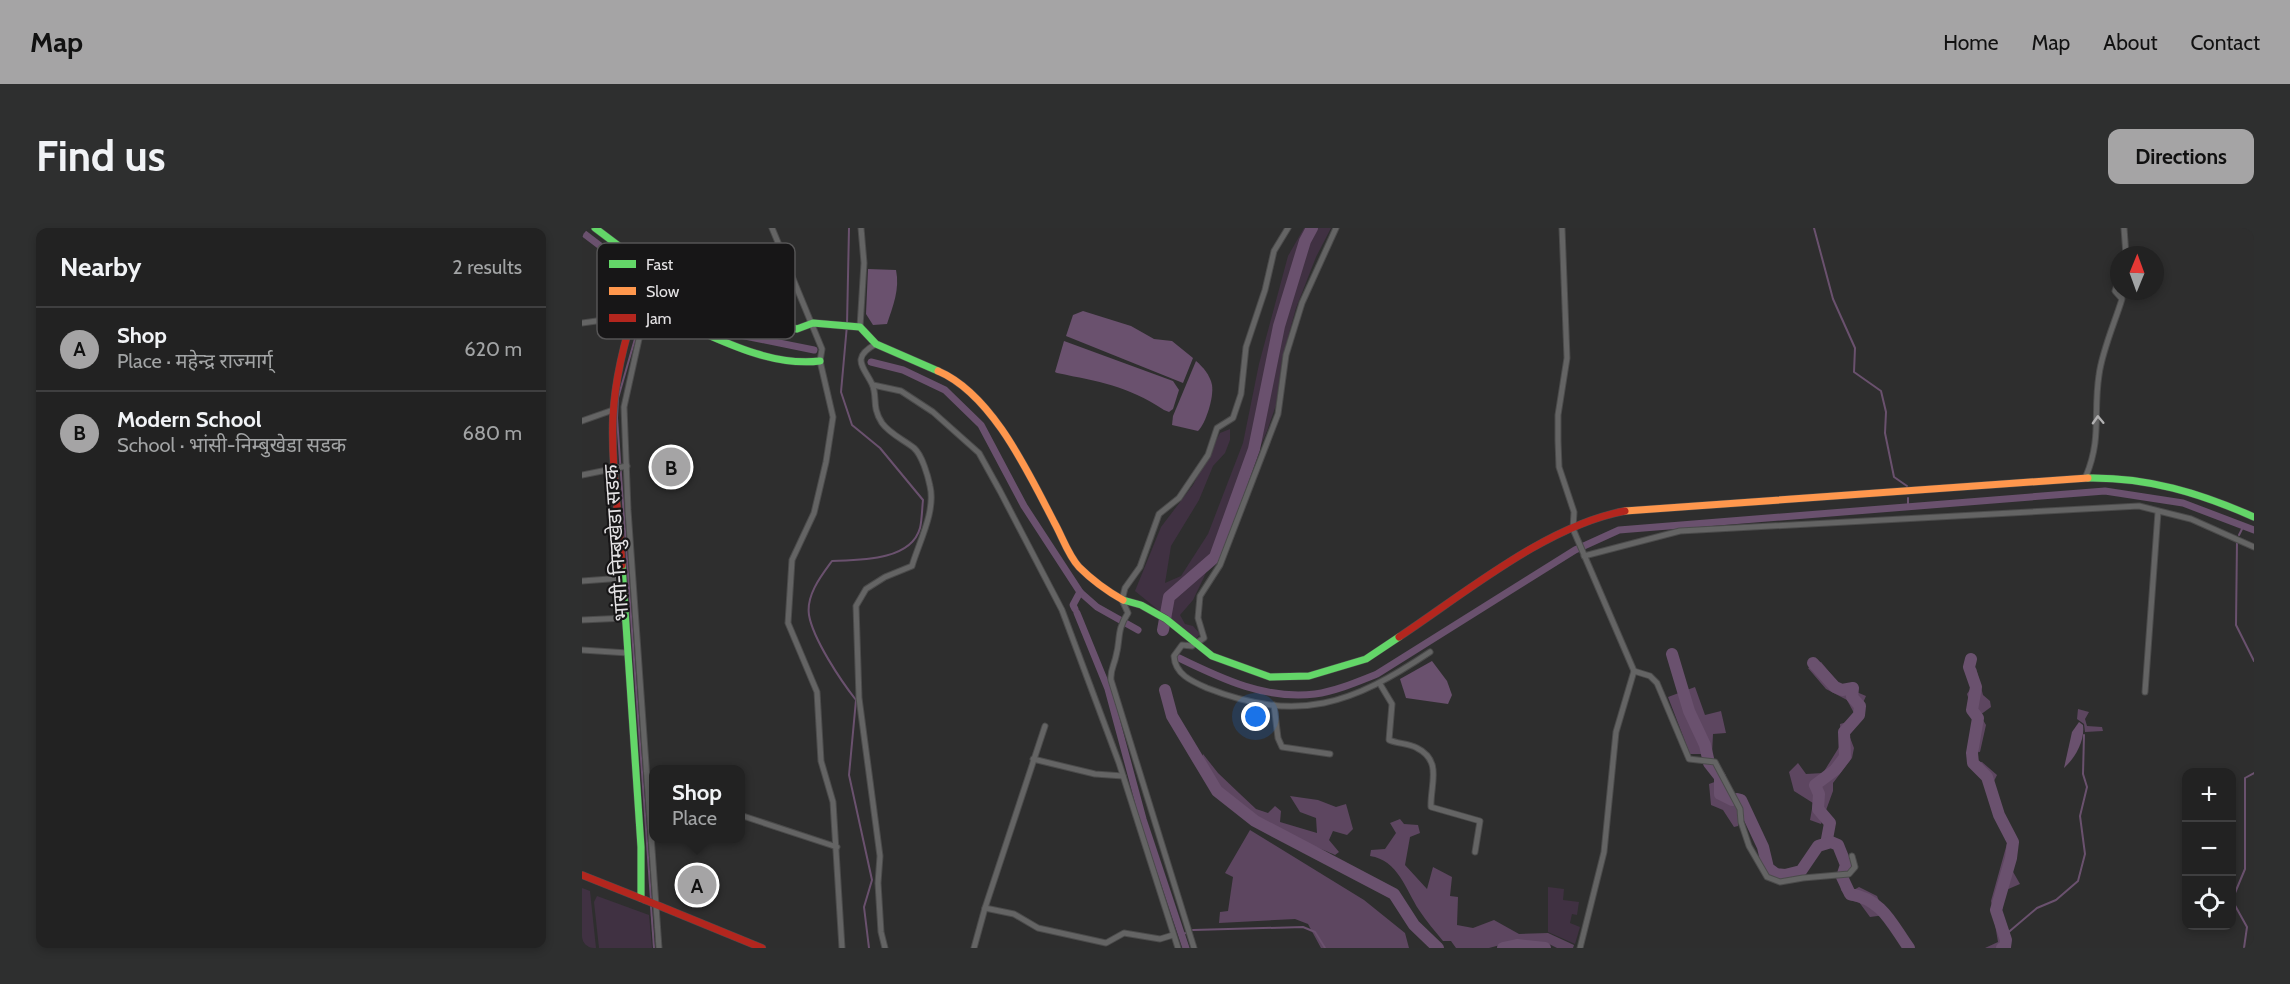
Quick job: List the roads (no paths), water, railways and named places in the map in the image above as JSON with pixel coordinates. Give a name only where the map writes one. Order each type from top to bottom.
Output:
[{"type":"main road","points":[[595,228],[615,243]]},
{"type":"main road","points":[[795,328],[813,323],[860,327],[876,344],[954,378],[987,411],[1025,468],[1077,565],[1101,587],[1122,600],[1141,605],[1166,619],[1212,656],[1270,676],[1309,676],[1331,671],[1366,658],[1536,546],[1574,532],[1604,515],[1637,509],[2058,481],[2086,476],[2166,484],[2214,498],[2254,517]]},
{"type":"main road","points":[[626,339],[615,386],[613,410],[643,899]]},
{"type":"main road","points":[[718,339],[760,353],[810,364],[820,361]]},
{"type":"main road","points":[[582,874],[762,948]]},
{"type":"street","points":[[772,228],[778,243]]},
{"type":"street","points":[[860,327],[864,263],[861,228]]},
{"type":"street","points":[[1194,948],[1111,680],[1110,669],[1117,654],[1120,626],[1128,613],[1122,600],[1125,588],[1140,567],[1159,514],[1179,498],[1208,454],[1217,428],[1233,418],[1240,394],[1246,347],[1265,290],[1274,251],[1288,228]]},
{"type":"street","points":[[1336,228],[1302,303],[1286,355],[1278,414],[1220,565],[1200,596],[1198,618],[1204,638],[1195,644],[1182,645],[1174,656],[1174,666],[1185,678],[1220,693],[1274,705],[1307,706],[1337,700],[1380,684],[1430,652]]},
{"type":"street","points":[[1562,228],[1567,358],[1558,415],[1559,467],[1574,512],[1574,532],[1584,556],[1589,561],[1634,671],[1616,732],[1604,852],[1580,948]]},
{"type":"street","points":[[2124,228],[2126,246]]},
{"type":"street","points":[[795,281],[822,349],[820,361],[832,417],[826,462],[814,513],[792,560],[788,623],[817,692],[821,761],[833,802],[842,948]]},
{"type":"street","points":[[2086,476],[2094,457],[2098,430],[2099,373],[2122,300]]},
{"type":"street","points":[[582,323],[597,321]]},
{"type":"street","name":"भांसी-निम्बुखेडा सडक","points":[[639,339],[624,407],[649,765]]},
{"type":"street","points":[[876,344],[862,357],[861,366],[873,385],[874,410],[884,426],[917,450],[931,487],[929,511],[912,566],[885,577],[866,589],[856,606],[859,698],[880,856],[878,883],[881,932],[885,948]]},
{"type":"street","points":[[873,385],[901,391],[933,412],[979,453],[1062,610],[1122,776],[1178,948]]},
{"type":"street","points":[[582,421],[613,410]]},
{"type":"street","points":[[582,475],[627,466]]},
{"type":"street","points":[[1584,556],[1680,531],[2139,506],[2191,519],[2254,547]]},
{"type":"street","points":[[2145,693],[2158,512]]},
{"type":"street","points":[[582,581],[623,578]]},
{"type":"street","points":[[582,620],[626,618]]},
{"type":"street","points":[[582,650],[628,652]]},
{"type":"street","points":[[1634,671],[1650,676],[1658,683],[1665,696],[1686,756],[1693,760],[1708,760],[1726,780],[1740,809],[1741,822],[1749,846],[1767,877],[1780,882],[1847,875],[1855,867],[1852,856]]},
{"type":"street","points":[[1380,684],[1392,704],[1389,740],[1415,747],[1432,762],[1435,770],[1431,807],[1480,822],[1475,852]]},
{"type":"street","points":[[1274,705],[1278,738],[1282,747],[1330,754]]},
{"type":"street","points":[[974,948],[1045,726]]},
{"type":"street","points":[[1033,759],[1095,774],[1122,776]]},
{"type":"street","points":[[745,816],[837,847]]},
{"type":"street","name":"भांसी-निम्बुखेडा सडक","points":[[653,843],[659,947]]},
{"type":"street","points":[[985,908],[1014,914],[1038,928],[1106,943],[1124,933],[1160,939],[1173,935]]},
{"type":"waterway","points":[[849,228],[847,325],[841,392],[852,425],[880,448],[923,500],[920,528],[915,539],[895,553],[869,559],[832,561],[815,586],[809,608],[816,636],[856,700],[849,775],[872,880],[864,907],[869,948]]},
{"type":"waterway","points":[[1163,630],[1169,597],[1215,557],[1254,449],[1279,326],[1305,241],[1312,228]]},
{"type":"waterway","points":[[1814,228],[1833,299],[1855,348],[1854,372],[1881,391],[1886,412],[1885,433],[1894,477],[1907,486]]},
{"type":"waterway","points":[[582,232],[597,243]]},
{"type":"waterway","points":[[635,339],[618,398],[617,418],[651,900]]},
{"type":"waterway","points":[[760,339],[814,350]]},
{"type":"waterway","points":[[871,362],[903,370],[945,390],[981,425],[1024,506],[1080,592],[1097,607],[1138,630]]},
{"type":"waterway","points":[[1179,658],[1228,680],[1262,691],[1297,695],[1315,694],[1339,688],[1377,674],[1575,550],[1619,530],[2105,491],[2183,503],[2254,530]]},
{"type":"waterway","points":[[1908,498],[1908,506]]},
{"type":"waterway","points":[[2239,535],[2244,525]]},
{"type":"waterway","points":[[2237,540],[2236,625],[2254,661]]},
{"type":"waterway","points":[[1075,609],[1073,605],[1080,592]]},
{"type":"waterway","points":[[1077,613],[1108,689],[1143,819],[1186,948]]},
{"type":"waterway","points":[[1672,654],[1689,711],[1705,745],[1709,763],[1720,777],[1720,794],[1732,800]]},
{"type":"waterway","points":[[1971,659],[1969,667],[1976,687],[1972,710],[1978,718],[1972,753],[1973,763],[1987,777],[1999,815],[2013,842],[2011,858],[1996,910],[2006,940],[2005,947],[2002,948]]},
{"type":"waterway","points":[[1813,663],[1835,687],[1842,690],[1853,688],[1852,697],[1860,706],[1859,715],[1844,732],[1845,757],[1835,770],[1815,785],[1819,794],[1818,809],[1830,823],[1827,839],[1829,842]]},
{"type":"waterway","points":[[1165,690],[1172,716],[1217,791],[1255,821],[1394,894],[1414,925],[1438,948]]},
{"type":"waterway","points":[[2004,936],[2037,908],[2056,900],[2078,881],[2085,854],[2080,816],[2087,787],[2083,774],[2084,735]]},
{"type":"waterway","points":[[2244,948],[2247,927],[2232,900],[2245,869],[2245,778],[2254,773]]},
{"type":"waterway","points":[[1737,799],[1741,800],[1763,847],[1768,868],[1776,874],[1785,875],[1801,871],[1818,846],[1831,842],[1838,845],[1846,865],[1842,877],[1850,894],[1871,901],[1878,907],[1909,948]]},
{"type":"waterway","points":[[651,906],[654,948]]},
{"type":"waterway","points":[[1193,930],[1303,927],[1315,932],[1325,948]]},
{"type":"waterway","points":[[1182,934],[1186,933]]},
{"type":"waterway","points":[[1503,948],[1517,945],[1545,948]]},
{"type":"place","name":"Modern School","points":[[671,467]]},
{"type":"place","name":"Shop","points":[[697,885]]}]
